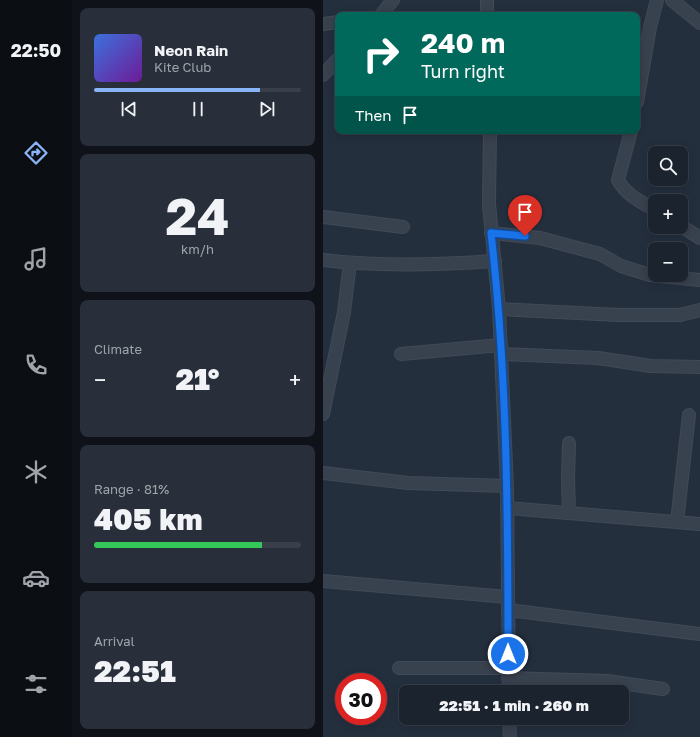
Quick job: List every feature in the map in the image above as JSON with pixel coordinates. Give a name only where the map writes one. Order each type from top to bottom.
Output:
[{"type":"street","points":[[383,12],[393,0]]},
{"type":"street","points":[[487,0],[487,12]]},
{"type":"street","points":[[640,85],[650,27],[657,0]]},
{"type":"street","points":[[672,0],[700,23]]},
{"type":"street","points":[[323,24],[335,22]]},
{"type":"street","points":[[323,74],[335,62]]},
{"type":"street","points":[[490,134],[489,204],[499,309],[507,486],[509,685]]},
{"type":"street","points":[[630,134],[618,180],[622,188],[648,206]]},
{"type":"street","points":[[323,217],[403,227]]},
{"type":"street","points":[[688,230],[700,238]]},
{"type":"street","points":[[491,233],[539,238],[600,254],[627,268],[650,275],[700,280]]},
{"type":"street","points":[[323,260],[350,263],[444,265],[495,261]]},
{"type":"street","points":[[323,414],[345,312],[350,263]]},
{"type":"street","points":[[499,309],[641,315],[680,315],[700,310]]},
{"type":"street","points":[[401,354],[501,350],[599,358],[651,366],[700,368]]},
{"type":"street","points":[[677,522],[689,415]]},
{"type":"street","points":[[569,443],[569,512]]},
{"type":"street","points":[[323,473],[408,483],[507,486]]},
{"type":"street","points":[[507,508],[700,524]]},
{"type":"street","points":[[323,581],[507,597]]},
{"type":"street","points":[[508,610],[700,634]]},
{"type":"street","points":[[399,668],[607,681],[663,689]]},
{"type":"street","points":[[509,725],[510,737]]},
{"type":"route","points":[[508,654],[507,597],[509,551],[507,486],[499,309],[491,233],[525,236]]}]
